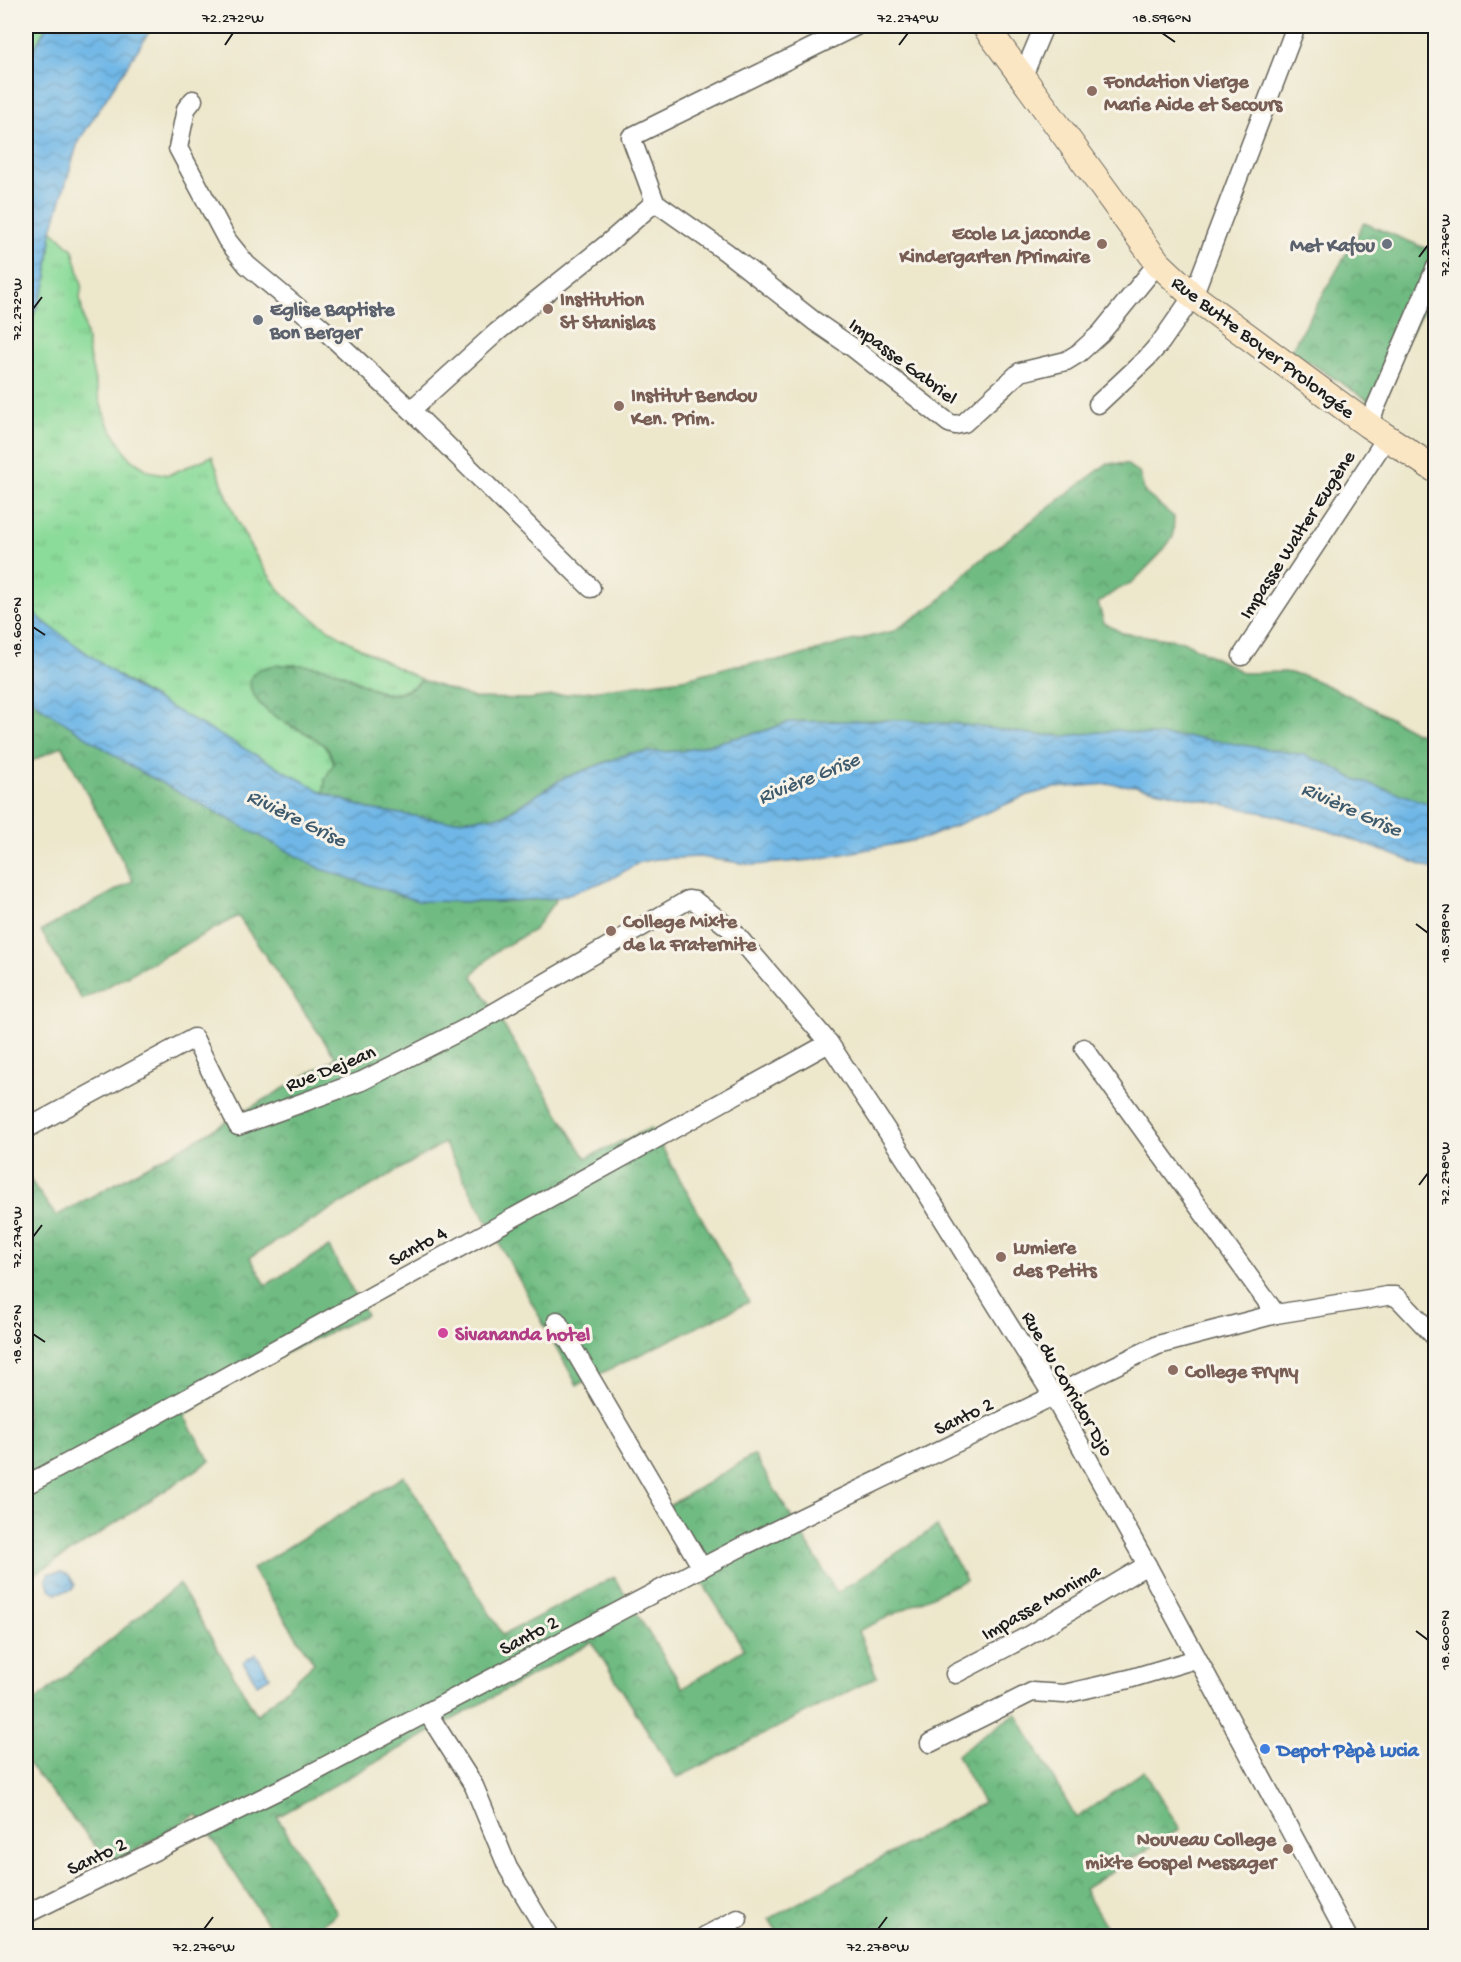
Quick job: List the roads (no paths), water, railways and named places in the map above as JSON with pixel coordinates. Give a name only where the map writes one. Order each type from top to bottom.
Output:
[{"type":"street","points":[[411,410],[497,332],[607,244],[655,202],[631,137],[856,26]]},
{"type":"street","name":"Rue Butte Boyer Prolongée","points":[[986,26],[1158,263],[1193,296],[1377,431],[1436,470]]},
{"type":"street","points":[[1023,76],[1044,26]]},
{"type":"street","points":[[1098,404],[1147,358],[1193,296],[1296,26]]},
{"type":"street","points":[[194,100],[186,109],[178,148],[227,240],[248,266],[321,327],[411,410],[591,588]]},
{"type":"street","name":"Impasse Gabriel","points":[[655,202],[726,252],[949,423],[959,425],[1020,372],[1066,361],[1079,353],[1101,333],[1158,263]]},
{"type":"street","name":"Impasse Walter Eugène","points":[[1242,656],[1377,431],[1436,267]]},
{"type":"street","name":"Rue du Corridor Djo","points":[[688,900],[695,901],[733,931],[829,1043],[910,1166],[1053,1396],[1347,1936]]},
{"type":"street","name":"Rue Dejean","points":[[26,1129],[194,1038],[238,1126],[362,1081],[478,1022],[688,900]]},
{"type":"street","name":"Santo 4","points":[[26,1485],[829,1043]]},
{"type":"street","points":[[1084,1048],[1276,1314]]},
{"type":"street","name":"Santo 2","points":[[26,1914],[286,1786],[702,1568],[1158,1345],[1276,1314],[1387,1296],[1395,1296],[1436,1338]]},
{"type":"street","points":[[557,1321],[702,1568]]},
{"type":"street","name":"Impasse Monima","points":[[955,1674],[1026,1637],[1147,1565]]},
{"type":"street","points":[[930,1743],[1032,1692],[1064,1694],[1129,1679],[1196,1659]]},
{"type":"street","points":[[427,1712],[474,1786],[508,1868],[549,1936]]},
{"type":"street","points":[[705,1936],[738,1919]]},
{"type":"water","points":[[47,26],[153,26],[78,142],[52,230],[46,284],[26,335],[26,63]]},
{"type":"water","name":"Rivière Grise","points":[[26,606],[44,622],[134,687],[324,793],[368,809],[447,821],[503,816],[562,779],[630,753],[682,751],[764,731],[789,722],[901,720],[1065,736],[1119,730],[1144,735],[1199,738],[1304,755],[1352,778],[1430,804],[1435,807],[1435,870],[1329,831],[1273,815],[1136,786],[1109,784],[1054,788],[1028,795],[926,838],[812,860],[754,865],[699,857],[657,859],[640,862],[609,880],[557,898],[496,902],[418,901],[321,869],[134,768],[45,710],[26,694]]},
{"type":"water","points":[[61,1572],[69,1575],[75,1585],[72,1590],[56,1593],[49,1588],[46,1580],[50,1573]]},
{"type":"water","points":[[256,1654],[270,1677],[257,1684],[243,1662]]},
{"type":"place","name":"Fondation Vierge Marie Aide et Secours","points":[[1092,91]]},
{"type":"place","name":"Ecole La jaconde Kindergarten /Primaire","points":[[1102,244]]},
{"type":"place","name":"Met Kafou","points":[[1387,244]]},
{"type":"place","name":"Institution St Stanislas","points":[[548,309]]},
{"type":"place","name":"Eglise Baptiste Bon Berger","points":[[258,320]]},
{"type":"place","name":"Institut Bendou Ken. Prim.","points":[[619,406]]},
{"type":"place","name":"College Mixte de la Fraternite","points":[[611,931]]},
{"type":"place","name":"Lumiere des Petits","points":[[1001,1257]]},
{"type":"place","name":"Sivananda hotel","points":[[443,1333]]},
{"type":"place","name":"College Fryny","points":[[1173,1370]]},
{"type":"place","name":"Depot Pèpè Lucia","points":[[1265,1749]]},
{"type":"place","name":"Nouveau College mixte Gospel Messager","points":[[1288,1849]]}]
